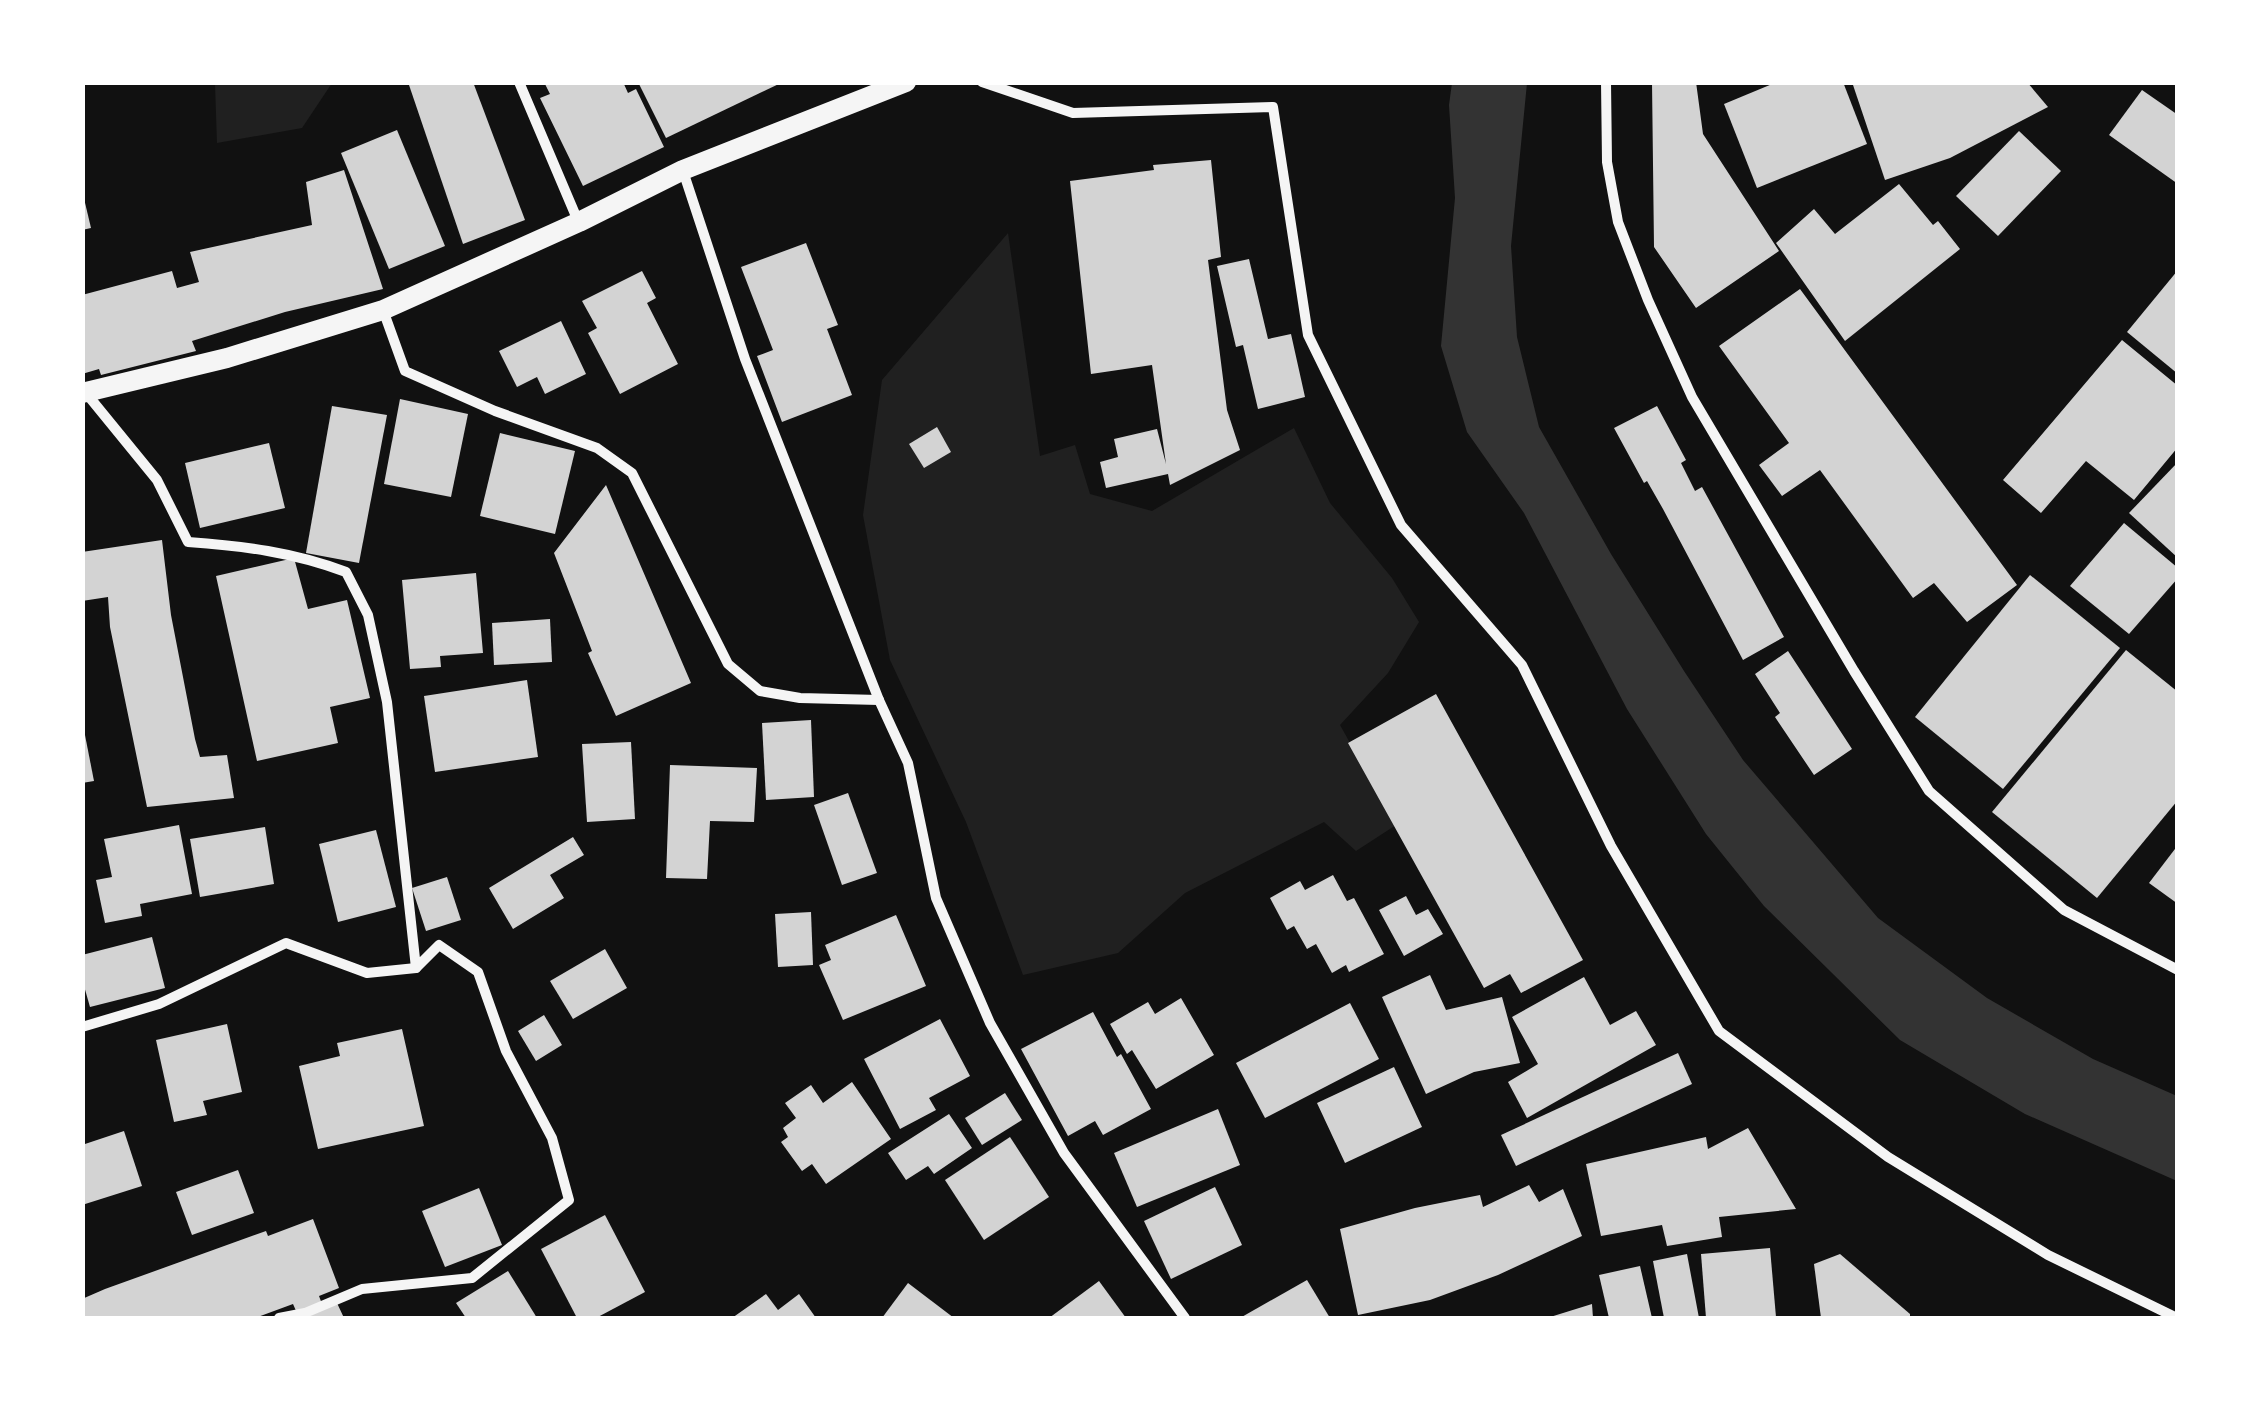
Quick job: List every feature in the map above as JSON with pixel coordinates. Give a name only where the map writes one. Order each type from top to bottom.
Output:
[{"type":"main road","points":[[84,392],[227,358],[383,310],[579,222],[682,170],[906,82]]},
{"type":"street","points":[[519,82],[579,222]]},
{"type":"street","points":[[982,82],[1073,112],[1273,106],[1308,335],[1402,525],[1522,666],[1611,846],[1720,1031],[1888,1158],[2048,1255],[2177,1318]]},
{"type":"street","points":[[1606,82],[1607,162],[1618,222],[1692,397],[1929,791],[2064,910],[2178,970]]},
{"type":"street","points":[[682,170],[745,359],[879,700],[908,763],[936,898],[990,1023],[1064,1153],[1185,1318]]},
{"type":"street","points":[[383,310],[405,370],[495,411],[597,448],[632,473],[728,664],[760,691],[800,698],[879,700]]},
{"type":"street","points":[[84,392],[158,480],[188,542],[304,556],[346,572],[352,582],[368,616],[387,702],[416,968]]},
{"type":"street","points":[[82,1027],[159,1004],[286,943],[367,974],[416,968],[439,945],[478,972],[506,1051],[552,1138],[569,1200],[472,1278],[362,1289],[304,1313],[279,1318]]},
{"type":"shaded area","points":[[215,82],[332,83],[302,128],[217,143]]},
{"type":"shaded area","points":[[1452,83],[1527,83],[1511,246],[1517,337],[1539,427],[1684,671],[1743,760],[1878,918],[1987,998],[2093,1059],[2177,1096],[2177,1181],[2025,1114],[1900,1040],[1764,906],[1706,834],[1627,709],[1524,513],[1467,432],[1441,346],[1455,198],[1449,105]]},
{"type":"shaded area","points":[[1008,233],[1040,456],[1075,445],[1090,494],[1152,511],[1294,428],[1330,503],[1392,578],[1419,622],[1388,673],[1340,725],[1396,825],[1356,851],[1324,822],[1185,893],[1118,953],[1023,975],[966,822],[890,660],[863,515],[882,380]]},
{"type":"building","points":[[408,82],[473,82],[525,220],[463,244]]},
{"type":"building","points":[[544,82],[623,82],[628,93],[636,89],[664,147],[583,186],[540,98],[550,94]]},
{"type":"building","points":[[638,82],[783,82],[666,138]]},
{"type":"building","points":[[1652,82],[1696,82],[1703,134],[1779,251],[1696,308],[1654,247]]},
{"type":"building","points":[[1777,82],[1843,82],[1867,144],[1757,188],[1724,104]]},
{"type":"building","points":[[1852,82],[2027,82],[2048,107],[1950,158],[1885,180]]},
{"type":"building","points":[[2142,90],[2178,115],[2178,184],[2109,135]]},
{"type":"building","points":[[397,130],[445,246],[389,269],[341,153]]},
{"type":"building","points":[[2019,131],[2061,171],[1998,236],[1956,196]]},
{"type":"building","points":[[1211,160],[1221,257],[1208,260],[1227,410],[1240,450],[1170,485],[1168,474],[1106,488],[1100,462],[1118,457],[1114,439],[1157,429],[1166,464],[1152,365],[1091,374],[1070,181],[1154,170],[1153,165]]},
{"type":"building","points":[[344,170],[383,289],[285,312],[192,341],[196,351],[101,375],[99,369],[82,374],[82,295],[172,271],[177,288],[199,282],[190,252],[312,225],[306,182]]},
{"type":"building","points":[[1899,184],[1933,225],[1938,221],[1960,249],[1845,341],[1776,243],[1814,209],[1835,234]]},
{"type":"building","points":[[82,190],[91,228],[82,230]]},
{"type":"building","points":[[806,243],[838,325],[827,329],[852,395],[782,422],[757,356],[773,350],[741,267]]},
{"type":"building","points":[[1249,259],[1268,339],[1291,334],[1305,397],[1258,409],[1243,345],[1236,347],[1217,266]]},
{"type":"building","points":[[2178,270],[2178,374],[2127,332]]},
{"type":"building","points":[[642,271],[656,298],[647,303],[678,364],[620,394],[588,333],[597,328],[582,301]]},
{"type":"building","points":[[1800,289],[2017,585],[1967,622],[1934,583],[1913,598],[1820,470],[1782,496],[1759,465],[1789,443],[1719,346]]},
{"type":"building","points":[[561,321],[586,374],[545,394],[537,377],[517,387],[499,351]]},
{"type":"building","points":[[2122,340],[2178,386],[2178,447],[2134,500],[2086,461],[2041,513],[2003,480]]},
{"type":"building","points":[[400,399],[468,414],[451,497],[384,484]]},
{"type":"building","points":[[332,406],[387,415],[359,563],[306,553]]},
{"type":"building","points":[[1657,406],[1686,460],[1681,463],[1695,491],[1702,487],[1784,637],[1743,660],[1663,509],[1614,428]]},
{"type":"building","points":[[937,427],[951,452],[924,468],[909,444]]},
{"type":"building","points":[[500,433],[575,451],[555,534],[480,516]]},
{"type":"building","points":[[269,443],[285,508],[200,528],[185,463]]},
{"type":"building","points":[[2178,462],[2178,558],[2129,513]]},
{"type":"building","points":[[606,485],[691,683],[616,716],[588,653],[592,651],[554,553]]},
{"type":"building","points":[[2124,523],[2178,568],[2178,578],[2129,634],[2070,586]]},
{"type":"building","points":[[162,540],[171,615],[200,757],[227,755],[234,798],[147,807],[110,627],[108,597],[82,601],[82,552]]},
{"type":"building","points":[[294,558],[308,609],[347,600],[370,698],[330,707],[338,743],[257,761],[216,576]]},
{"type":"building","points":[[476,573],[483,653],[440,656],[441,667],[410,669],[402,580]]},
{"type":"building","points":[[2030,575],[2120,648],[2003,789],[1915,717]]},
{"type":"building","points":[[550,619],[552,662],[494,665],[492,623]]},
{"type":"building","points":[[2126,650],[2178,692],[2178,800],[2097,898],[1992,812]]},
{"type":"building","points":[[1788,651],[1852,749],[1814,775],[1775,717],[1780,713],[1755,674]]},
{"type":"building","points":[[527,680],[538,757],[435,772],[424,696]]},
{"type":"building","points":[[1436,694],[1583,960],[1521,993],[1510,974],[1484,988],[1348,743]]},
{"type":"building","points":[[811,720],[814,797],[766,800],[762,723]]},
{"type":"building","points":[[82,731],[94,781],[82,783]]},
{"type":"building","points":[[631,742],[635,819],[587,822],[582,744]]},
{"type":"building","points":[[670,765],[757,768],[754,822],[710,821],[707,879],[666,878]]},
{"type":"building","points":[[848,793],[877,873],[842,885],[814,805]]},
{"type":"building","points":[[179,825],[192,894],[140,904],[142,916],[105,923],[96,880],[112,877],[104,839]]},
{"type":"building","points":[[265,827],[274,884],[200,897],[190,839]]},
{"type":"building","points":[[376,830],[396,907],[338,922],[319,844]]},
{"type":"building","points":[[573,837],[584,855],[550,875],[564,898],[513,929],[489,888]]},
{"type":"building","points":[[2178,845],[2178,904],[2149,883]]},
{"type":"building","points":[[1333,875],[1347,901],[1354,898],[1384,954],[1349,972],[1346,965],[1332,973],[1316,944],[1307,949],[1294,926],[1287,930],[1270,898],[1300,881],[1305,890]]},
{"type":"building","points":[[447,877],[461,920],[426,931],[412,888]]},
{"type":"building","points":[[1406,896],[1416,915],[1428,909],[1443,934],[1404,956],[1379,910]]},
{"type":"building","points":[[811,912],[813,965],[778,967],[775,914]]},
{"type":"building","points":[[896,915],[926,986],[843,1020],[819,965],[831,960],[825,945]]},
{"type":"building","points":[[152,937],[165,988],[90,1007],[82,979],[82,955]]},
{"type":"building","points":[[605,949],[627,988],[573,1019],[550,981]]},
{"type":"building","points":[[1430,975],[1446,1010],[1502,997],[1520,1063],[1474,1072],[1426,1094],[1382,997]]},
{"type":"building","points":[[1584,977],[1610,1025],[1636,1011],[1656,1045],[1527,1118],[1508,1082],[1538,1064],[1512,1017]]},
{"type":"building","points":[[1181,998],[1214,1055],[1156,1089],[1132,1050],[1127,1054],[1110,1024],[1148,1002],[1155,1014]]},
{"type":"building","points":[[1350,1003],[1379,1059],[1265,1118],[1236,1063]]},
{"type":"building","points":[[1093,1012],[1151,1109],[1103,1135],[1095,1121],[1068,1136],[1021,1049]]},
{"type":"building","points":[[544,1015],[562,1045],[536,1061],[518,1031]]},
{"type":"building","points":[[940,1019],[970,1076],[929,1098],[936,1110],[900,1129],[864,1059]]},
{"type":"building","points":[[227,1024],[242,1092],[203,1101],[207,1115],[174,1122],[156,1040]]},
{"type":"building","points":[[402,1029],[424,1126],[318,1149],[299,1066],[340,1056],[337,1043]]},
{"type":"building","points":[[1678,1053],[1692,1084],[1516,1166],[1501,1135]]},
{"type":"building","points":[[1394,1067],[1422,1127],[1345,1163],[1317,1103]]},
{"type":"building","points":[[852,1082],[891,1139],[826,1184],[812,1164],[802,1171],[781,1142],[788,1137],[783,1128],[796,1118],[785,1103],[811,1085],[823,1103]]},
{"type":"building","points":[[1005,1093],[1022,1120],[982,1145],[965,1118]]},
{"type":"building","points":[[1218,1109],[1240,1165],[1137,1207],[1114,1153]]},
{"type":"building","points":[[949,1114],[972,1148],[934,1174],[928,1166],[906,1180],[888,1153]]},
{"type":"building","points":[[1748,1128],[1796,1209],[1719,1217],[1722,1237],[1667,1246],[1662,1225],[1601,1236],[1586,1164],[1706,1137],[1708,1149]]},
{"type":"building","points":[[124,1131],[142,1186],[82,1205],[82,1145]]},
{"type":"building","points":[[1010,1137],[1049,1197],[984,1240],[945,1180]]},
{"type":"building","points":[[238,1170],[254,1213],[192,1235],[176,1192]]},
{"type":"building","points":[[1529,1185],[1539,1202],[1563,1189],[1582,1236],[1498,1275],[1430,1300],[1358,1315],[1340,1229],[1480,1195],[1483,1207]]},
{"type":"building","points":[[1215,1187],[1242,1245],[1171,1279],[1144,1221]]},
{"type":"building","points":[[479,1188],[502,1245],[445,1267],[422,1211]]},
{"type":"building","points":[[605,1215],[645,1292],[596,1318],[577,1318],[541,1249]]},
{"type":"building","points":[[313,1219],[339,1288],[319,1296],[322,1304],[297,1313],[293,1304],[255,1318],[82,1318],[82,1299],[105,1289],[266,1231],[268,1236]]},
{"type":"building","points":[[1770,1248],[1776,1317],[1706,1318],[1701,1254]]},
{"type":"building","points":[[1687,1254],[1699,1318],[1664,1318],[1653,1261]]},
{"type":"building","points":[[1840,1254],[1910,1318],[1821,1318],[1814,1264]]},
{"type":"building","points":[[1640,1266],[1652,1318],[1609,1318],[1599,1275]]},
{"type":"building","points":[[508,1271],[537,1318],[466,1318],[456,1303]]},
{"type":"building","points":[[1307,1280],[1330,1318],[1240,1318]]},
{"type":"building","points":[[1099,1281],[1126,1318],[1049,1318]]},
{"type":"building","points":[[908,1283],[954,1318],[882,1318]]},
{"type":"building","points":[[766,1294],[778,1310],[799,1294],[816,1318],[732,1318]]},
{"type":"building","points":[[337,1303],[344,1318],[304,1318]]},
{"type":"building","points":[[1592,1304],[1593,1318],[1547,1318]]}]
